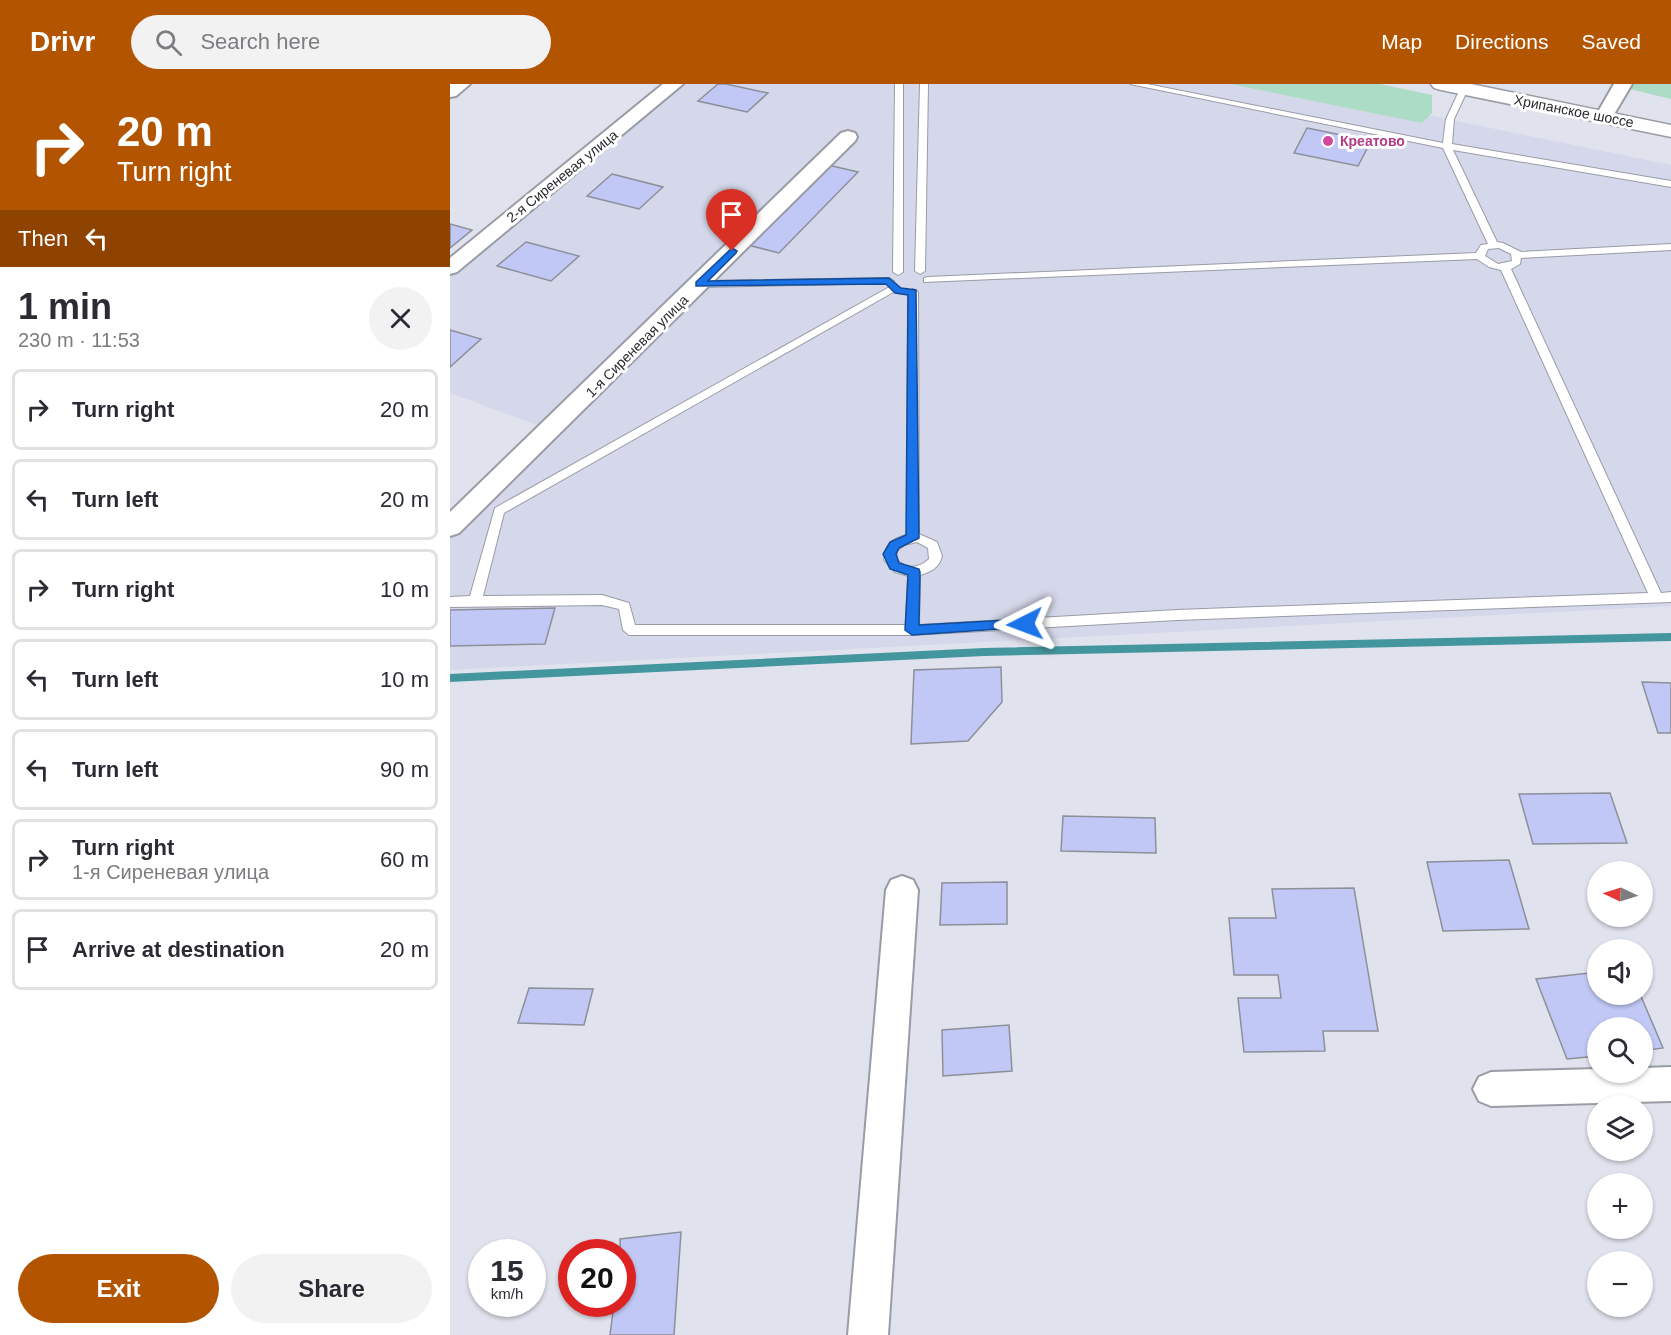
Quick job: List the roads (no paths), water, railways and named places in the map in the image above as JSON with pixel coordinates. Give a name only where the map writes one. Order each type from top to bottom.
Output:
[{"type":"main road","name":"Хрипанское шоссе","points":[[1441,84],[1671,131]]},
{"type":"street","points":[[450,92],[461,84]]},
{"type":"street","name":"2-я Сиреневая улица","points":[[450,268],[674,84]]},
{"type":"street","points":[[1604,117],[1623,84]]},
{"type":"street","name":"1-я Сиреневая улица","points":[[450,527],[848,137]]},
{"type":"street","points":[[868,1335],[902,890]]},
{"type":"street","points":[[1491,1089],[1671,1083]]},
{"type":"lane","points":[[475,601],[499,511],[891,284],[898,272],[899,84]]},
{"type":"lane","points":[[924,84],[920,271],[928,280]]},
{"type":"lane","points":[[1134,84],[1447,146],[1671,184]]},
{"type":"lane","points":[[1464,88],[1450,119],[1447,146],[1493,245]]},
{"type":"lane","points":[[1480,256],[1481,250],[1493,245],[1508,247],[1518,255],[1671,248]]},
{"type":"lane","points":[[928,280],[1480,256],[1487,263],[1505,267],[1517,262],[1518,255]]},
{"type":"lane","points":[[1505,267],[1657,598]]},
{"type":"lane","points":[[898,272],[920,271]]},
{"type":"lane","points":[[699,284],[891,284],[913,292],[924,288],[928,280]]},
{"type":"lane","points":[[913,292],[913,538]]},
{"type":"lane","points":[[913,538],[929,541],[937,553],[929,567],[914,572],[900,570],[894,566],[890,554],[895,545],[913,538]]},
{"type":"lane","points":[[912,630],[914,572]]},
{"type":"lane","points":[[450,602],[602,600],[625,606],[629,630],[912,630],[1177,615],[1671,597]]},
{"type":"waterway","points":[[450,678],[984,652],[1671,637]]},
{"type":"place","name":"Креатово","points":[[1328,141]]}]
